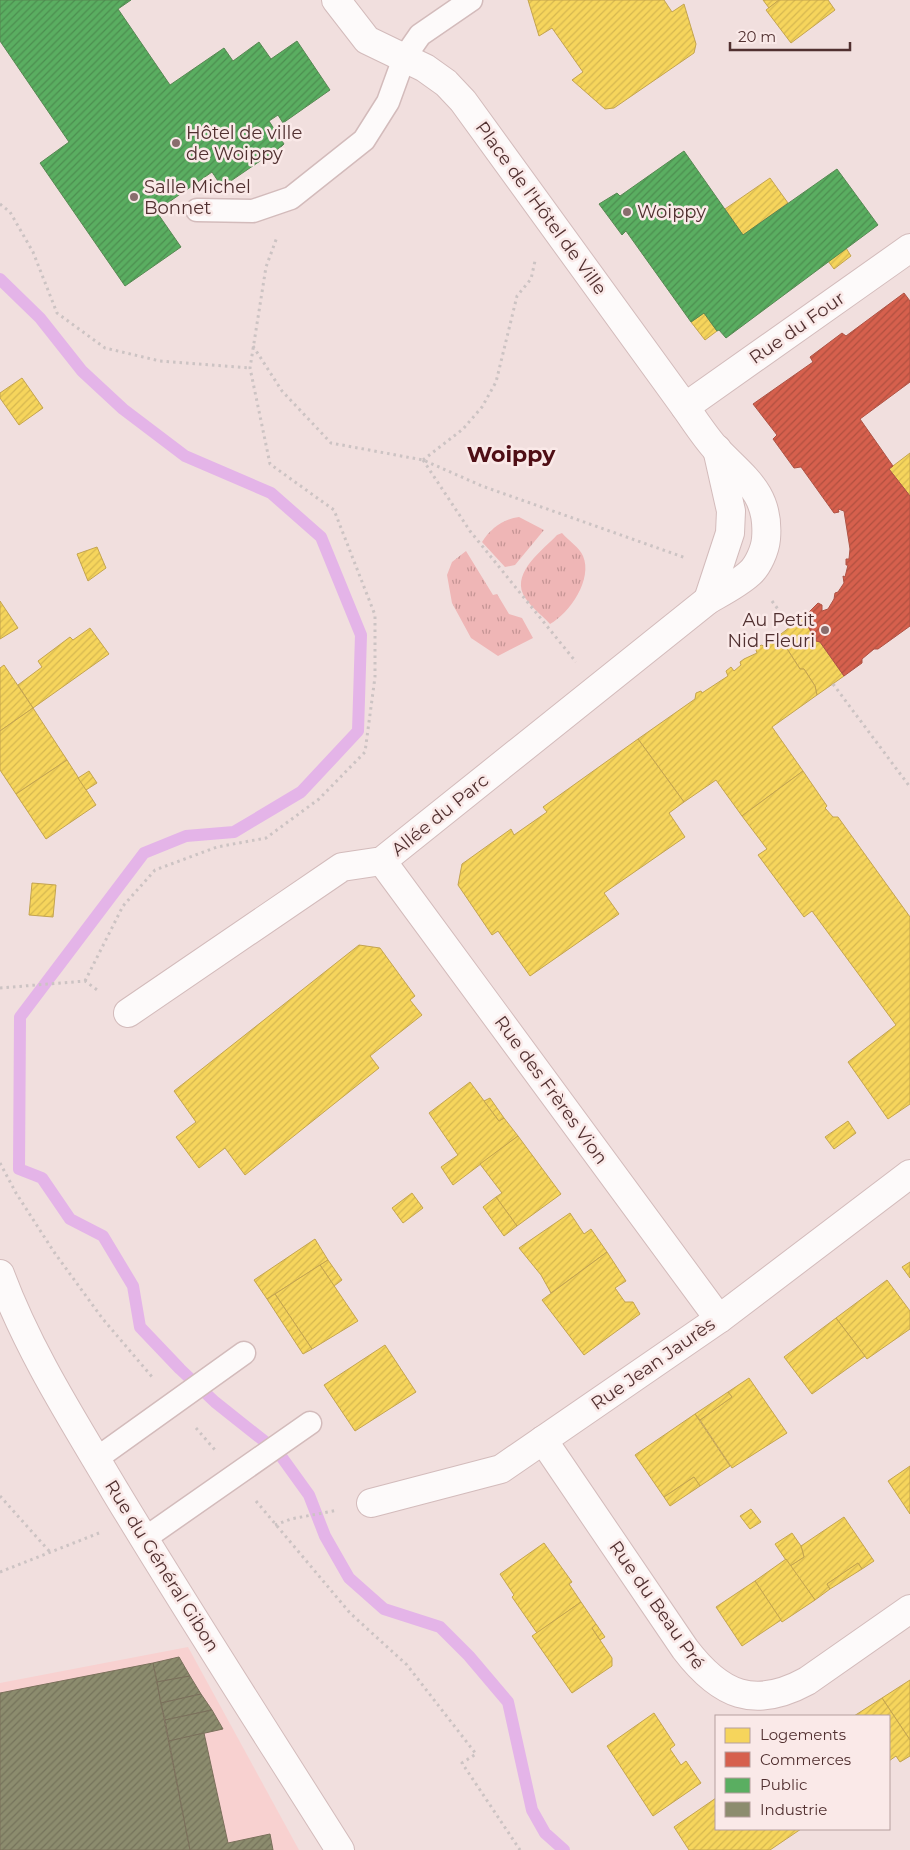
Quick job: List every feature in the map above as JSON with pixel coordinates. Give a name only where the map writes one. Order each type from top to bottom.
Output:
[{"type":"street","name":"Place de l'Hôtel de Ville","points":[[336,0],[367,40],[404,58],[446,83],[463,101],[716,450],[734,465],[753,488],[765,508],[767,526],[765,549],[751,572]]},
{"type":"street","name":"Rue du Four","points":[[684,407],[907,257]]},
{"type":"street","name":"Place de l'Hôtel de Ville","points":[[716,450],[731,511],[730,533],[724,553]]},
{"type":"street","points":[[708,600],[724,553]]},
{"type":"street","name":"Allée du Parc","points":[[128,1013],[342,867],[382,861],[708,600],[751,572]]},
{"type":"street","name":"Rue des Frères Vion","points":[[382,861],[719,1319]]},
{"type":"street","name":"Rue Jean Jaurès","points":[[358,1506],[502,1469],[719,1319],[910,1174]]},
{"type":"street","name":"Rue du Général Gibon","points":[[0,1274],[14,1312],[48,1379],[144,1538],[340,1850]]},
{"type":"street","name":"Rue du Beau Pré","points":[[543,1440],[685,1650],[713,1681],[730,1691],[748,1696],[769,1696],[789,1690],[807,1681],[910,1609]]},
{"type":"lane","points":[[197,210],[253,211],[291,198],[364,140],[388,102],[404,58],[420,35],[471,0]]},
{"type":"lane","points":[[96,1459],[244,1353]]},
{"type":"lane","points":[[144,1538],[310,1423]]},
{"type":"path","points":[[0,988],[84,981],[123,906],[155,870],[217,847],[266,838],[319,799],[365,752],[375,677],[375,614],[334,510],[270,464],[250,368],[266,267],[291,198]]},
{"type":"path","points":[[0,204],[10,212],[33,252],[57,314],[105,348],[160,361],[250,368]]},
{"type":"path","points":[[423,460],[463,428],[482,407],[496,382],[516,296],[530,279],[540,239],[553,225]]},
{"type":"path","points":[[253,346],[282,391],[332,443],[423,460],[482,486],[687,558],[701,545],[724,553]]},
{"type":"path","points":[[423,460],[470,531],[597,689]]},
{"type":"path","points":[[833,684],[910,787]]},
{"type":"path","points":[[0,1496],[50,1552]]},
{"type":"path","points":[[274,1525],[291,1519],[358,1506]]},
{"type":"path","points":[[0,1572],[92,1534]]},
{"type":"path","points":[[476,1754],[462,1763],[520,1850]]},
{"type":"shaded area","points":[[188,1647],[299,1850],[0,1850],[0,1683]]},
{"type":"green space","points":[[519,517],[544,530],[515,565],[505,567],[482,542],[497,525]]},
{"type":"green space","points":[[562,533],[577,547],[583,556],[585,575],[572,604],[558,619],[550,624],[528,602],[523,594],[522,577],[537,554],[557,535]]},
{"type":"green space","points":[[466,551],[493,595],[497,594],[509,614],[522,618],[533,638],[498,656],[471,638],[452,603],[447,575],[452,562]]},
{"type":"building: Logements","points":[[528,0],[664,0],[672,12],[684,4],[696,44],[694,53],[614,108],[605,109],[572,80],[583,72],[552,28],[539,36]]},
{"type":"building: Logements","points":[[763,0],[779,0],[769,8]]},
{"type":"building: Logements","points":[[779,0],[828,0],[835,10],[791,43],[766,10]]},
{"type":"building: Logements","points":[[770,178],[788,203],[743,235],[725,209]]},
{"type":"building: Logements","points":[[846,248],[851,256],[834,269],[828,261]]},
{"type":"building: Logements","points":[[704,313],[717,331],[705,340],[691,322]]},
{"type":"building: Logements","points":[[22,378],[43,408],[19,425],[0,398],[0,393]]},
{"type":"building: Logements","points":[[910,453],[910,496],[889,469]]},
{"type":"building: Logements","points":[[97,547],[106,568],[88,581],[77,554]]},
{"type":"building: Logements","points":[[0,601],[18,628],[0,639]]},
{"type":"building: Logements","points":[[803,617],[816,641],[820,642],[844,676],[817,695],[815,686],[804,669],[800,669],[782,641],[771,639],[774,634],[781,634]]},
{"type":"building: Logements","points":[[90,628],[109,654],[33,708],[18,685],[42,667],[38,661],[70,637],[73,640]]},
{"type":"building: Logements","points":[[774,639],[782,641],[800,669],[804,669],[815,686],[817,695],[772,727],[803,771],[742,816],[716,780],[684,802],[638,739],[695,699],[696,693],[701,691],[702,693],[728,676],[726,671],[731,667],[734,671],[741,665],[740,662],[757,653],[756,650],[761,645],[764,646]]},
{"type":"building: Logements","points":[[4,665],[33,708],[0,731],[0,668]]},
{"type":"building: Logements","points":[[33,708],[67,760],[16,794],[0,770],[0,731]]},
{"type":"building: Logements","points":[[638,739],[684,802],[669,813],[685,837],[604,893],[619,914],[530,976],[498,931],[492,935],[458,885],[462,864],[511,829],[514,835],[547,812],[543,807]]},
{"type":"building: Logements","points":[[67,760],[96,805],[46,839],[16,794]]},
{"type":"building: Logements","points":[[89,771],[97,783],[86,790],[78,778]]},
{"type":"building: Logements","points":[[803,771],[827,806],[825,808],[833,817],[838,817],[910,917],[910,1104],[888,1119],[848,1062],[896,1025],[812,911],[804,917],[758,855],[767,849],[742,816]]},
{"type":"building: Logements","points":[[32,883],[56,885],[53,917],[29,915]]},
{"type":"building: Logements","points":[[359,945],[380,948],[415,996],[410,1000],[422,1015],[370,1056],[379,1068],[245,1175],[225,1148],[199,1168],[176,1137],[196,1122],[174,1091]]},
{"type":"building: Logements","points":[[470,1082],[499,1121],[504,1118],[518,1136],[453,1185],[441,1167],[458,1155],[429,1113]]},
{"type":"building: Logements","points":[[490,1098],[504,1118],[499,1121],[484,1101]]},
{"type":"building: Logements","points":[[848,1121],[856,1133],[834,1149],[825,1137]]},
{"type":"building: Logements","points":[[518,1136],[561,1194],[517,1226],[496,1197],[502,1193],[480,1164]]},
{"type":"building: Logements","points":[[412,1193],[423,1208],[403,1223],[392,1208]]},
{"type":"building: Logements","points":[[496,1197],[517,1226],[504,1236],[483,1207]]},
{"type":"building: Logements","points":[[570,1213],[584,1234],[591,1229],[607,1252],[551,1293],[541,1275],[519,1248]]},
{"type":"building: Logements","points":[[315,1239],[328,1260],[267,1299],[254,1280]]},
{"type":"building: Logements","points":[[607,1252],[626,1281],[615,1288],[625,1302],[633,1302],[640,1314],[584,1355],[542,1300]]},
{"type":"building: Logements","points":[[328,1260],[342,1280],[334,1286],[320,1265]]},
{"type":"building: Logements","points":[[910,1262],[910,1278],[902,1267]]},
{"type":"building: Logements","points":[[320,1265],[358,1321],[312,1349],[275,1294]]},
{"type":"building: Logements","points":[[887,1280],[910,1311],[910,1329],[867,1359],[836,1318]]},
{"type":"building: Logements","points":[[275,1294],[312,1349],[303,1354],[267,1299]]},
{"type":"building: Logements","points":[[836,1318],[865,1356],[812,1394],[784,1357]]},
{"type":"building: Logements","points":[[385,1345],[416,1392],[355,1431],[324,1385]]},
{"type":"building: Logements","points":[[749,1378],[787,1433],[732,1468],[700,1420],[732,1397],[728,1392]]},
{"type":"building: Logements","points":[[728,1392],[732,1397],[700,1420],[695,1414]]},
{"type":"building: Logements","points":[[695,1414],[730,1466],[700,1486],[694,1477],[664,1497],[635,1455]]},
{"type":"building: Logements","points":[[910,1466],[910,1514],[888,1481]]},
{"type":"building: Logements","points":[[694,1477],[700,1486],[670,1506],[664,1497]]},
{"type":"building: Logements","points":[[751,1509],[761,1522],[750,1529],[740,1516]]},
{"type":"building: Logements","points":[[844,1517],[874,1561],[862,1569],[858,1563],[827,1584],[830,1589],[815,1600],[790,1566],[804,1557],[801,1546]]},
{"type":"building: Logements","points":[[792,1533],[801,1546],[804,1557],[790,1566],[775,1544]]},
{"type":"building: Logements","points":[[544,1543],[572,1582],[569,1584],[581,1602],[537,1633],[512,1597],[514,1595],[500,1574]]},
{"type":"building: Logements","points":[[786,1559],[815,1600],[782,1622],[755,1581]]},
{"type":"building: Logements","points":[[858,1563],[862,1569],[830,1589],[827,1584]]},
{"type":"building: Logements","points":[[755,1581],[781,1620],[742,1646],[716,1607]]},
{"type":"building: Logements","points":[[581,1602],[596,1624],[592,1628],[612,1658],[612,1666],[572,1693],[532,1636]]},
{"type":"building: Logements","points":[[596,1624],[605,1637],[600,1640],[592,1628]]},
{"type":"building: Logements","points":[[910,1680],[910,1740],[882,1698]]},
{"type":"building: Logements","points":[[882,1698],[910,1740],[910,1756],[900,1762],[896,1756],[890,1760],[890,1715],[856,1715]]},
{"type":"building: Logements","points":[[654,1713],[675,1745],[670,1749],[681,1765],[686,1761],[701,1783],[653,1816],[607,1746]]},
{"type":"building: Logements","points":[[715,1799],[715,1830],[800,1830],[770,1850],[689,1850],[674,1827]]},
{"type":"building: Commerces","points":[[904,293],[910,301],[910,382],[860,419],[893,466],[889,469],[910,496],[910,626],[878,649],[874,649],[862,659],[862,663],[844,676],[820,642],[816,641],[802,615],[806,615],[818,603],[822,605],[822,611],[828,609],[835,593],[838,592],[844,583],[843,576],[845,577],[848,565],[846,565],[846,559],[849,559],[850,549],[844,511],[838,509],[839,512],[834,513],[801,467],[794,468],[773,439],[777,435],[753,404],[813,362],[810,357],[842,333],[846,336]]},
{"type":"building: Public","name":"Hôtel de ville de Woippy","points":[[0,0],[131,0],[118,9],[170,85],[224,48],[233,61],[259,42],[271,59],[297,41],[330,90],[283,123],[278,115],[269,121],[284,144],[282,146],[222,187],[212,172],[156,211],[181,247],[125,286],[40,163],[69,142],[0,41]]},
{"type":"building: Public","points":[[684,151],[743,235],[837,169],[878,225],[726,338],[719,330],[717,331],[704,313],[691,322],[626,231],[622,235],[599,204],[617,193],[620,196]]},
{"type":"building: Industrie","points":[[179,1657],[190,1676],[157,1682],[153,1663]]},
{"type":"building: Industrie","points":[[153,1663],[190,1850],[0,1850],[0,1693]]},
{"type":"building: Industrie","points":[[190,1676],[201,1694],[161,1703],[157,1682]]},
{"type":"building: Industrie","points":[[201,1694],[212,1710],[165,1720],[161,1703]]},
{"type":"building: Industrie","points":[[212,1710],[223,1729],[169,1741],[165,1720]]},
{"type":"building: Industrie","points":[[204,1733],[228,1843],[270,1834],[273,1850],[190,1850],[169,1741]]},
{"type":"waterway","points":[[0,279],[40,318],[82,371],[123,409],[185,456],[271,493],[321,537],[361,635],[358,731],[301,792],[234,832],[186,836],[144,853],[20,1017],[19,1169],[42,1178],[70,1219],[103,1236],[133,1286],[140,1327],[215,1402],[278,1452],[309,1495],[325,1536],[349,1578],[384,1609],[440,1627],[469,1656],[508,1702],[532,1810],[545,1833],[564,1850]]},
{"type":"place","name":"Hôtel de ville de Woippy","points":[[176,143]]},
{"type":"place","name":"Salle Michel Bonnet","points":[[134,197]]},
{"type":"place","name":"Woippy","points":[[627,212]]},
{"type":"place","name":"Au Petit Nid Fleuri","points":[[825,630]]},
{"type":"district","name":"Woippy","points":[[511,454]]}]
